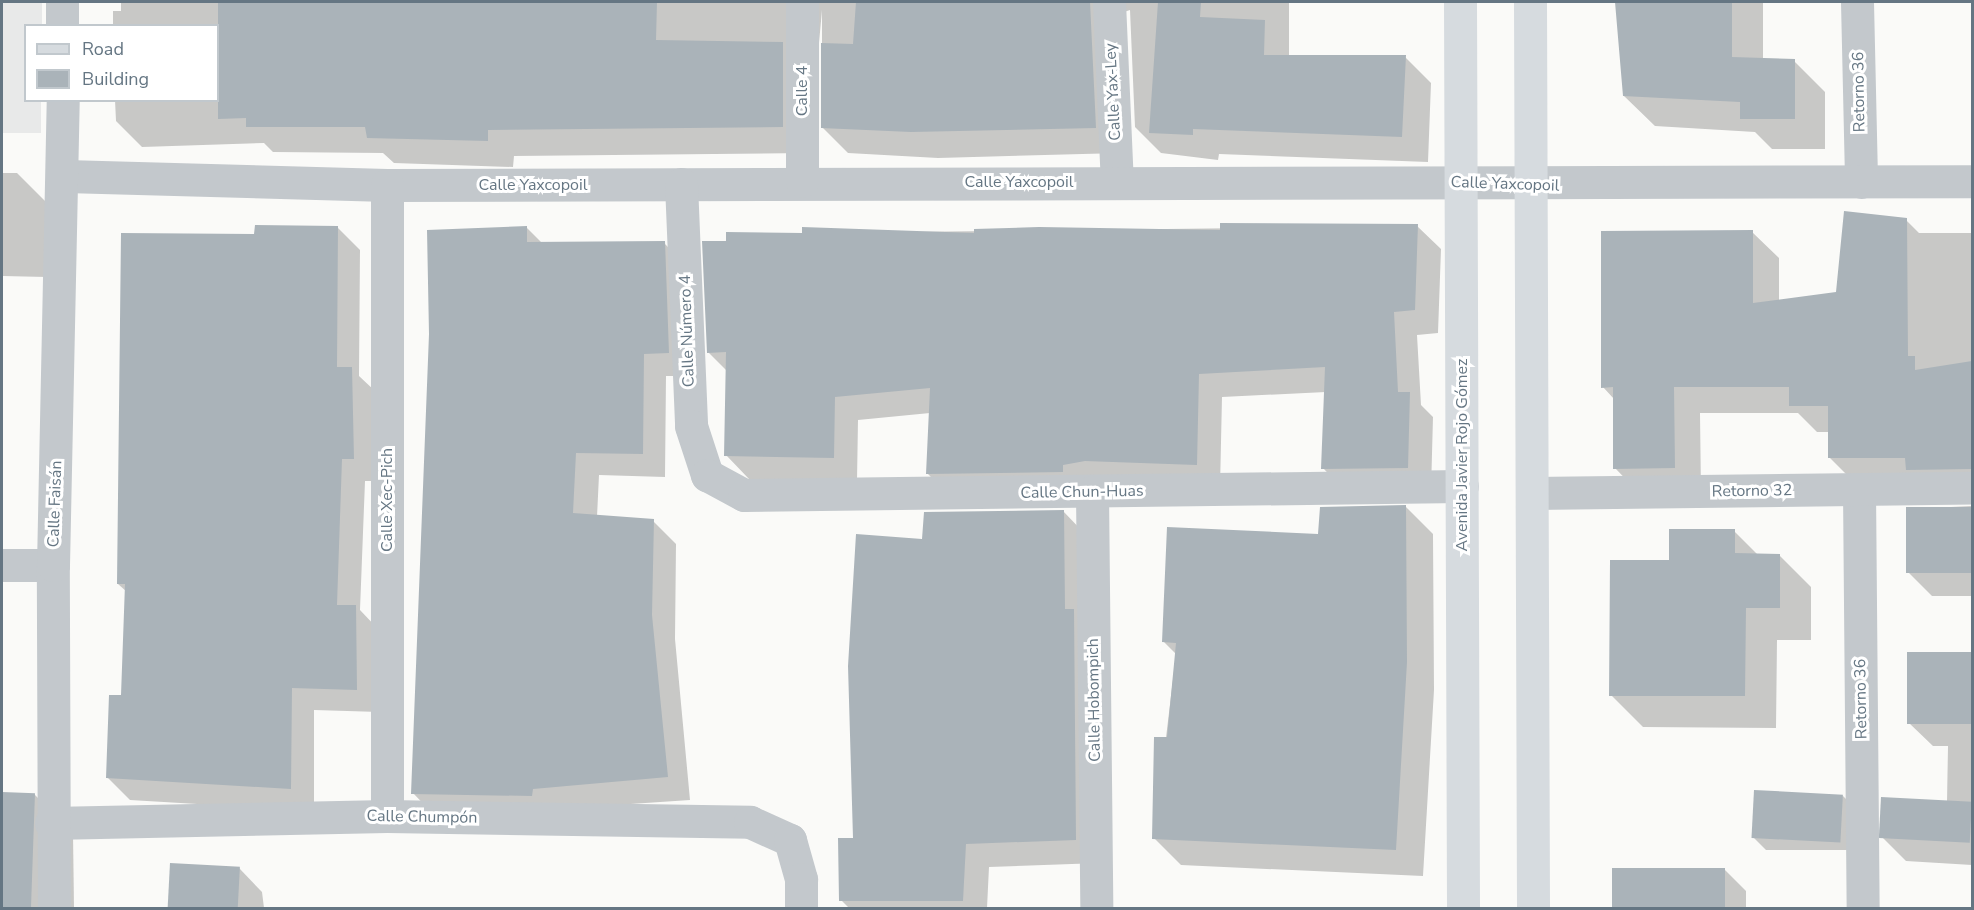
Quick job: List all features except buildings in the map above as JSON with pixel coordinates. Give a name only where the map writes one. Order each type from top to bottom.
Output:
[{"type":"main road","name":"Avenida Javier Rojo Gómez","points":[[1460,2],[1463,909]]},
{"type":"main road","points":[[1530,2],[1533,909]]},
{"type":"street","points":[[62,2],[62,24]]},
{"type":"street","name":"Calle 4","points":[[802,2],[802,181]]},
{"type":"street","name":"Calle Yax-Ley","points":[[1109,2],[1117,182]]},
{"type":"street","name":"Retorno 36","points":[[1857,2],[1861,182]]},
{"type":"street","name":"Calle Faisán","points":[[54,909],[51,823],[53,565],[65,176],[63,102]]},
{"type":"street","name":"Calle Yaxcopoil","points":[[65,176],[387,185],[681,184],[802,181],[1461,182],[1531,186],[1972,181]]},
{"type":"street","name":"Calle Número 4","points":[[681,184],[691,426],[707,476]]},
{"type":"street","name":"Calle Xec-Pich","points":[[387,185],[387,816]]},
{"type":"street","name":"Calle Chun-Huas","points":[[707,476],[744,495],[1462,486]]},
{"type":"street","name":"Retorno 36","points":[[1858,489],[1863,909]]},
{"type":"street","name":"Retorno 32","points":[[1532,493],[1972,489]]},
{"type":"street","name":"Calle Hobompich","points":[[1092,492],[1096,909]]},
{"type":"street","points":[[2,565],[53,565]]},
{"type":"street","name":"Calle Chumpón","points":[[51,823],[387,816],[750,822],[790,840],[801,879],[801,909]]},
{"type":"shaded area","points":[[2,2],[42,2],[42,24],[24,24],[24,102],[41,102],[41,133],[2,133]]}]
